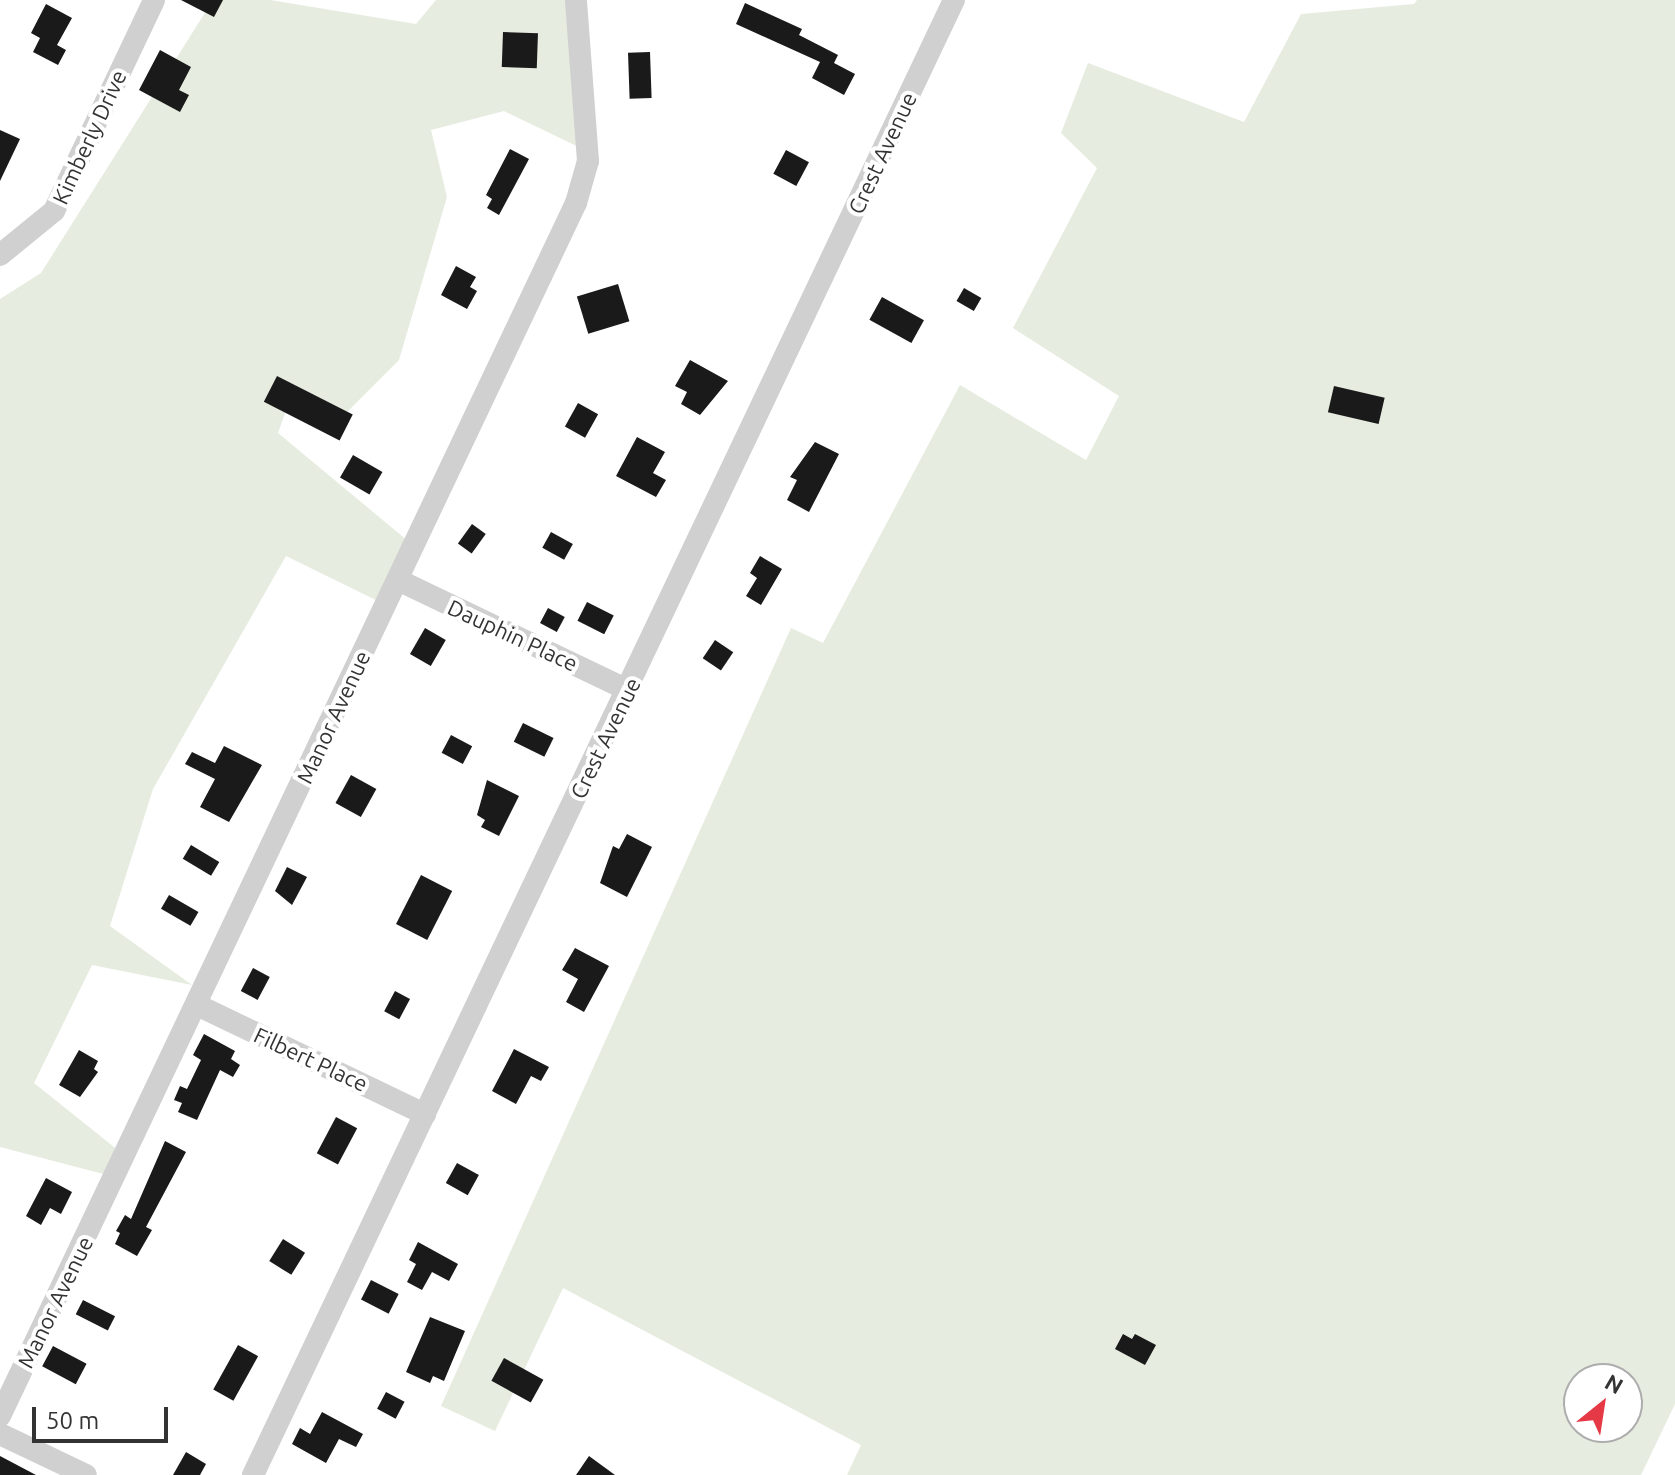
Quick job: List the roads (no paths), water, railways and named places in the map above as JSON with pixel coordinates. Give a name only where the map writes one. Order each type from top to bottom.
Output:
[{"type":"street","name":"Kimberly Drive","points":[[0,255],[54,211],[154,0]]},
{"type":"street","name":"Manor Avenue","points":[[0,1416],[398,580],[584,179],[587,138],[576,0]]},
{"type":"street","name":"Crest Avenue","points":[[253,1475],[954,0]]},
{"type":"street","name":"Dauphin Place","points":[[398,580],[628,690]]},
{"type":"street","name":"Filbert Place","points":[[197,1005],[425,1114]]},
{"type":"street","points":[[0,1434],[86,1475]]}]
